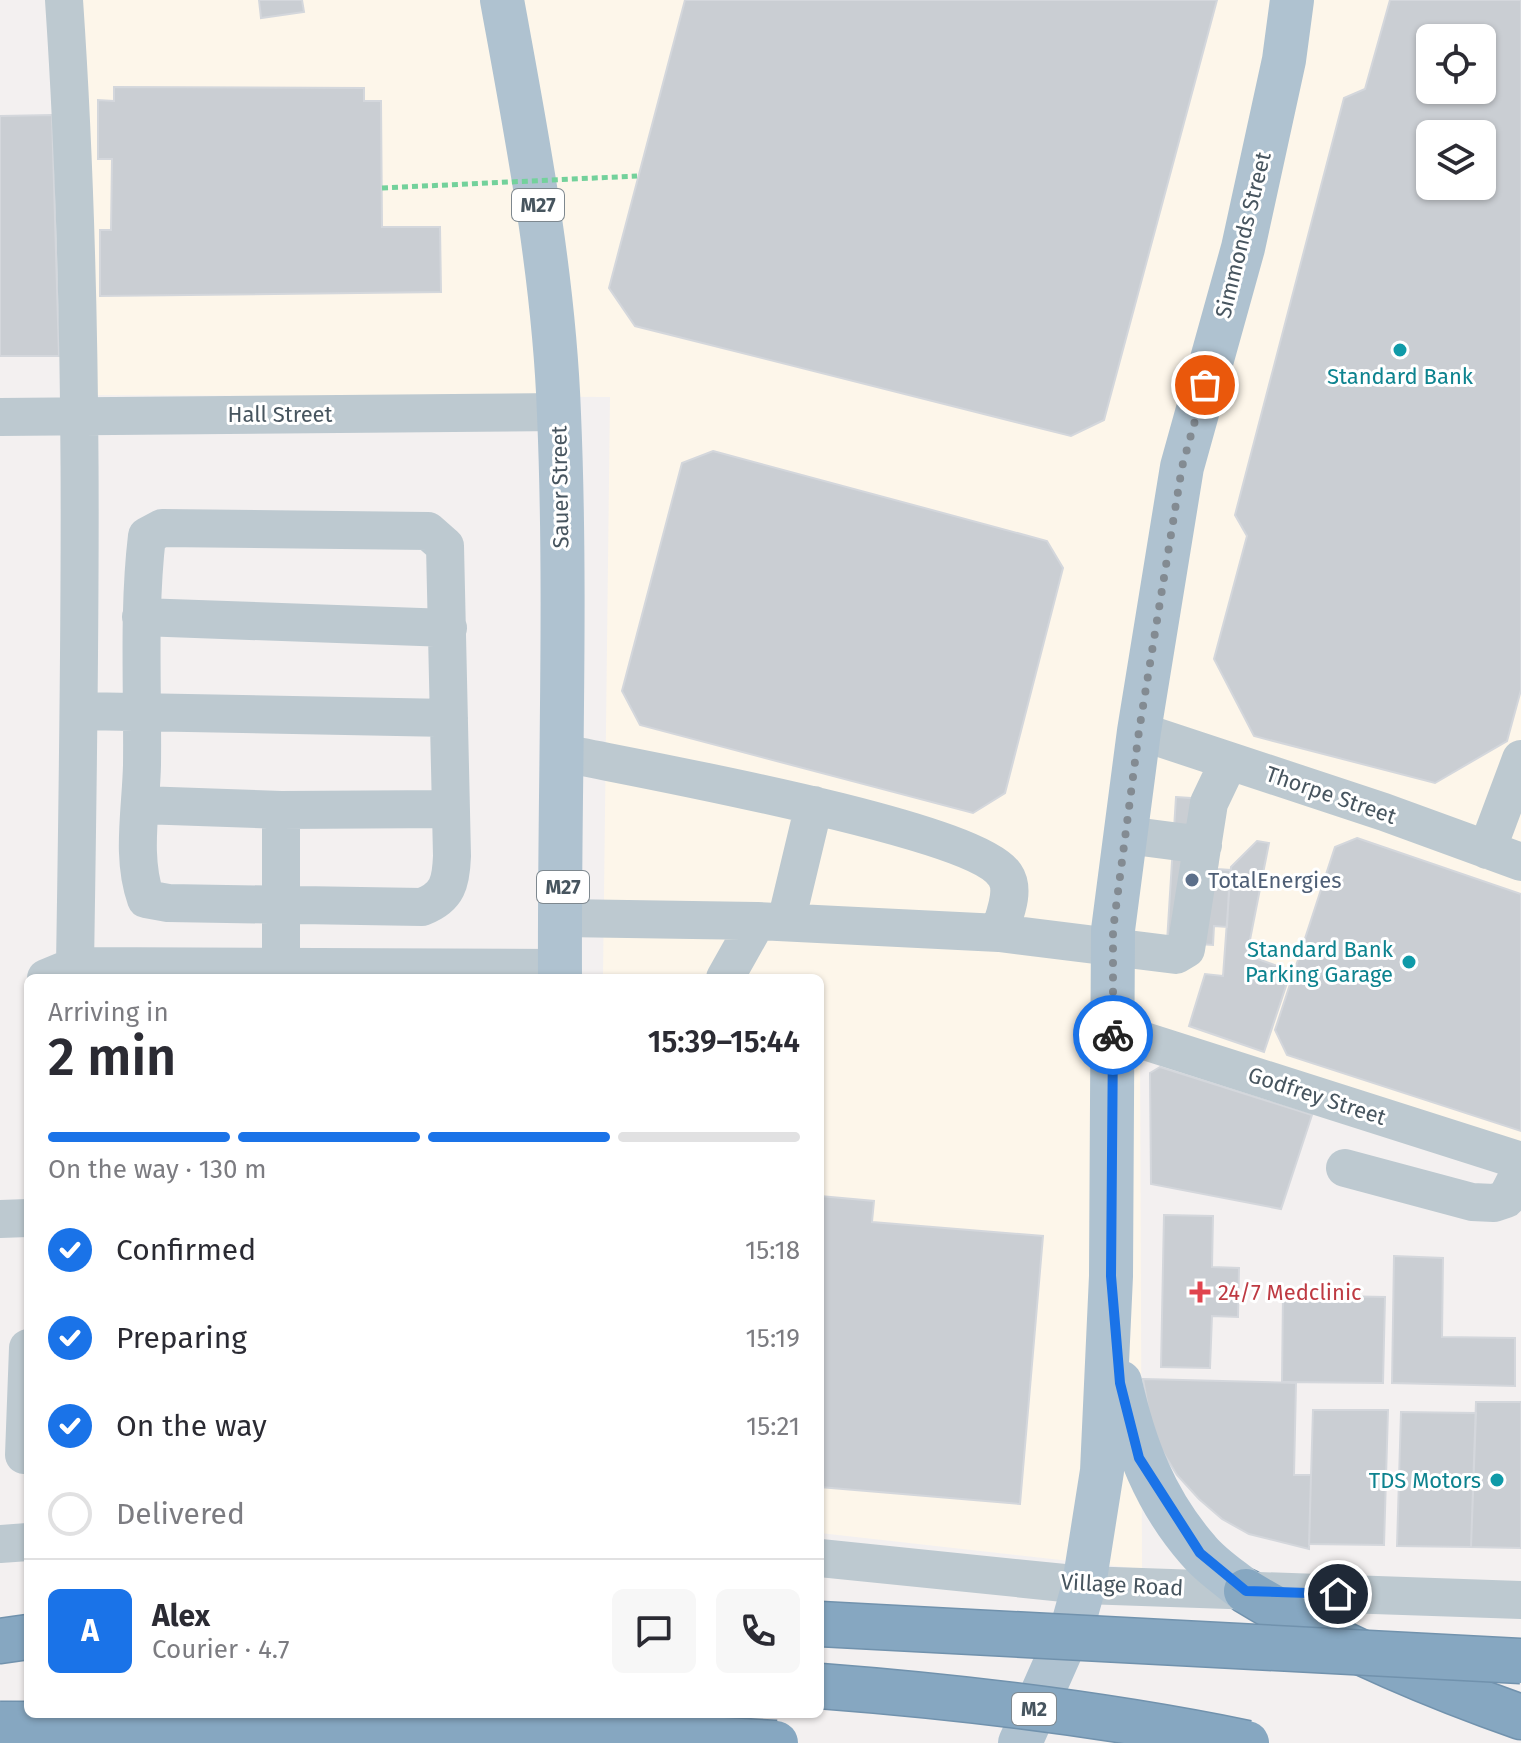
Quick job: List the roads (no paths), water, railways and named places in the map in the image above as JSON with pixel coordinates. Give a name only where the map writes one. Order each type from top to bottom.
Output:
[{"type":"highway","points":[[1246,1591],[1340,1644],[1439,1688],[1521,1717]]},
{"type":"highway","points":[[824,1624],[1521,1661]]},
{"type":"highway","points":[[0,1641],[24,1638]]},
{"type":"highway","points":[[0,1655],[24,1654]]},
{"type":"highway","name":"M2","points":[[824,1686],[912,1693],[1156,1724],[1247,1743]]},
{"type":"highway","points":[[0,1724],[460,1725],[776,1743]]},
{"type":"main road","name":"Sauer Street","points":[[502,0],[543,236],[559,412],[563,753],[560,973]]},
{"type":"main road","name":"Simmonds Street","points":[[1020,1743],[1074,1621],[1084,1585],[1102,1471],[1111,1276],[1113,948],[1139,731],[1182,467],[1243,248],[1284,60],[1292,0]]},
{"type":"main road","points":[[1111,1276],[1120,1383],[1139,1458],[1200,1553],[1246,1591]]},
{"type":"main road","points":[[243,1743],[258,1718]]},
{"type":"street","points":[[64,0],[73,143],[79,711],[60,972],[560,973]]},
{"type":"street","name":"Hall Street","points":[[0,417],[559,412]]},
{"type":"street","points":[[162,528],[428,531],[445,546],[448,628],[451,875],[448,889],[439,900],[422,907],[168,903],[146,899],[137,867],[141,805],[141,617],[147,536],[162,528]]},
{"type":"street","points":[[141,617],[448,628]]},
{"type":"street","points":[[79,711],[449,718]]},
{"type":"street","name":"Thorpe Street","points":[[1139,731],[1509,848]]},
{"type":"street","points":[[563,753],[814,805],[953,844],[991,862],[1005,874],[1010,889],[999,933]]},
{"type":"street","points":[[1509,848],[1521,759]]},
{"type":"street","points":[[563,918],[772,921],[999,933],[1176,955],[1184,951],[1211,794],[1229,761]]},
{"type":"street","points":[[141,805],[281,810],[451,809]]},
{"type":"street","points":[[727,974],[772,921],[814,805]]},
{"type":"street","points":[[281,810],[278,905],[281,971]]},
{"type":"street","points":[[1126,835],[1203,845]]},
{"type":"street","points":[[710,920],[727,974]]},
{"type":"street","name":"Godfrey Street","points":[[1113,1031],[1521,1161]]},
{"type":"street","points":[[1345,1168],[1472,1202],[1494,1203],[1506,1199],[1521,1170]]},
{"type":"street","points":[[0,1219],[24,1218]]},
{"type":"street","points":[[17,1455],[24,1387]]},
{"type":"street","points":[[0,1544],[24,1542]]},
{"type":"street","name":"Village Road","points":[[824,1558],[1084,1585],[1521,1600]]},
{"type":"street","points":[[327,1743],[343,1718]]},
{"type":"place","name":"Standard Bank","points":[[1400,350]]},
{"type":"place","name":"TotalEnergies","points":[[1192,880]]},
{"type":"place","name":"Standard Bank Parking Garage","points":[[1409,962]]},
{"type":"place","name":"24/7 Medclinic","points":[[1200,1292]]},
{"type":"place","name":"TDS Motors","points":[[1497,1480]]}]
